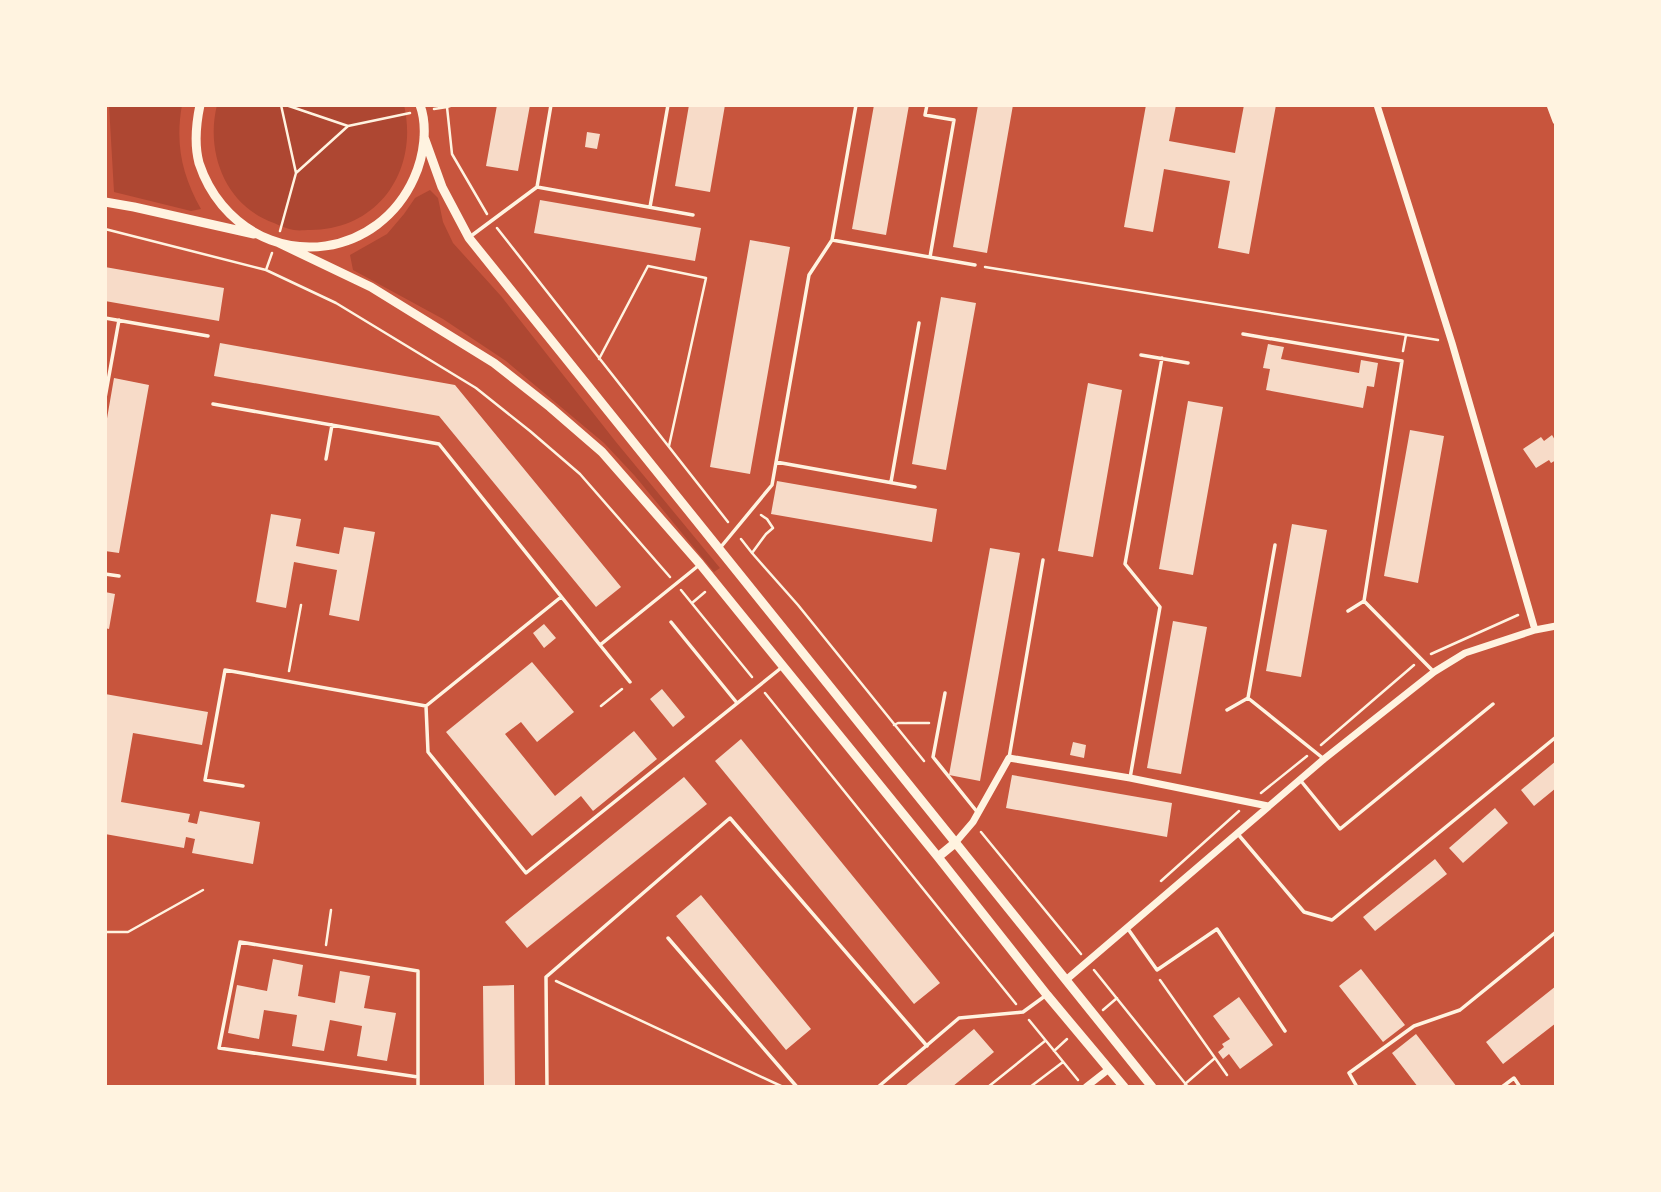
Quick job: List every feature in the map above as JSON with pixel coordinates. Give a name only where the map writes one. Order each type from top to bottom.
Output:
[{"type":"street","points":[[200,105],[195,131],[199,163],[212,192],[233,217],[259,236]]},
{"type":"street","points":[[1377,105],[1452,343],[1535,630]]},
{"type":"street","points":[[1550,105],[1556,121]]},
{"type":"street","points":[[421,107],[424,137],[442,187],[469,238],[1152,1087]]},
{"type":"street","points":[[277,242],[306,247],[336,244],[364,234],[388,216],[407,193],[419,166],[424,137]]},
{"type":"street","points":[[105,202],[259,236],[371,287],[494,363],[602,452],[700,564],[1124,1087]]},
{"type":"street","points":[[1066,980],[1299,779],[1434,672],[1465,653],[1535,630],[1556,626]]},
{"type":"street","points":[[938,857],[955,843],[973,822],[1009,758],[1130,778],[1268,806]]},
{"type":"street","points":[[1084,1087],[1110,1069]]},
{"type":"lane","points":[[469,238],[537,187],[551,105]]},
{"type":"lane","points":[[650,207],[668,105]]},
{"type":"lane","points":[[718,549],[772,485],[809,275],[832,240],[856,105]]},
{"type":"lane","points":[[927,105],[925,114],[954,120],[930,257]]},
{"type":"lane","points":[[537,187],[693,215]]},
{"type":"lane","points":[[832,240],[975,265]]},
{"type":"lane","points":[[105,318],[208,336]]},
{"type":"lane","points":[[105,398],[119,320]]},
{"type":"lane","points":[[891,482],[919,323]]},
{"type":"lane","points":[[1243,334],[1402,362],[1364,601],[1348,611]]},
{"type":"lane","points":[[1141,355],[1188,363]]},
{"type":"lane","points":[[1130,778],[1160,607],[1125,564],[1162,358]]},
{"type":"lane","points":[[213,404],[439,444],[630,682]]},
{"type":"lane","points":[[326,460],[332,425]]},
{"type":"lane","points":[[776,462],[915,486]]},
{"type":"lane","points":[[1248,698],[1275,545]]},
{"type":"lane","points":[[1009,758],[1043,560]]},
{"type":"lane","points":[[600,645],[700,564]]},
{"type":"lane","points":[[105,574],[119,576]]},
{"type":"lane","points":[[243,786],[205,780],[225,670],[426,706],[561,597]]},
{"type":"lane","points":[[1364,601],[1434,672]]},
{"type":"lane","points":[[671,622],[737,703]]},
{"type":"lane","points":[[426,706],[428,752],[526,873],[783,666]]},
{"type":"lane","points":[[945,693],[933,757],[978,813]]},
{"type":"lane","points":[[1227,710],[1248,698]]},
{"type":"lane","points":[[1248,698],[1324,759]]},
{"type":"lane","points":[[1299,779],[1340,829],[1493,704]]},
{"type":"lane","points":[[1237,833],[1304,912],[1332,920],[1556,737]]},
{"type":"lane","points":[[547,1087],[546,976],[730,818],[926,1046]]},
{"type":"lane","points":[[1127,928],[1157,970],[1217,929],[1285,1031]]},
{"type":"lane","points":[[1357,1087],[1349,1073],[1414,1026],[1460,1010],[1556,932]]},
{"type":"lane","points":[[668,938],[797,1087]]},
{"type":"lane","points":[[418,1077],[219,1048],[240,942],[418,971],[418,1077],[418,1087]]},
{"type":"lane","points":[[878,1087],[959,1018],[1023,1012],[1047,995]]},
{"type":"lane","points":[[1502,1087],[1514,1079],[1520,1087]]},
{"type":"path","points":[[266,270],[277,242],[296,173],[284,105],[348,126]]},
{"type":"path","points":[[296,173],[348,126],[421,107],[453,105]]},
{"type":"path","points":[[447,106],[452,154],[482,208],[752,553],[773,528],[764,515],[749,513]]},
{"type":"path","points":[[105,229],[266,270],[335,303],[476,388],[530,430],[580,474],[676,584],[1084,1087]]},
{"type":"path","points":[[975,265],[1452,343]]},
{"type":"path","points":[[599,359],[648,266],[706,278],[669,446]]},
{"type":"path","points":[[1402,362],[1406,335]]},
{"type":"path","points":[[287,681],[301,605]]},
{"type":"path","points":[[601,706],[630,682]]},
{"type":"path","points":[[894,725],[939,723]]},
{"type":"path","points":[[105,932],[128,932],[203,890]]},
{"type":"path","points":[[324,956],[331,910]]},
{"type":"path","points":[[1157,970],[1160,982],[1227,1075]]},
{"type":"path","points":[[546,976],[785,1087]]},
{"type":"path","points":[[1095,1016],[1117,999]]},
{"type":"path","points":[[1054,1051],[1077,1030]]},
{"type":"path","points":[[988,1087],[1046,1041]]},
{"type":"path","points":[[1185,1084],[1215,1058]]},
{"type":"path","points":[[1030,1087],[1063,1062]]},
{"type":"shaded area","points":[[109,105],[182,105],[179,133],[182,159],[189,184],[201,209],[191,211],[114,192]]},
{"type":"shaded area","points":[[217,105],[404,105],[407,129],[405,152],[399,173],[374,208],[356,220],[334,227],[310,230],[284,227],[257,215],[243,204],[223,176],[214,141]]},
{"type":"shaded area","points":[[430,190],[438,198],[443,222],[453,243],[501,296],[720,568],[714,572],[635,476],[604,443],[506,361],[443,319],[353,270],[350,255],[387,234],[415,198]]},
{"type":"building","points":[[497,105],[530,105],[518,171],[486,166]]},
{"type":"building","points":[[689,105],[725,105],[710,192],[675,186]]},
{"type":"building","points":[[874,105],[909,105],[886,235],[852,229]]},
{"type":"building","points":[[978,105],[1013,105],[987,253],[953,247]]},
{"type":"building","points":[[1146,105],[1176,105],[1169,141],[1235,153],[1244,105],[1276,105],[1249,254],[1218,248],[1230,181],[1164,169],[1153,232],[1124,227]]},
{"type":"building","points":[[587,132],[600,134],[597,149],[585,147]]},
{"type":"building","points":[[540,200],[701,228],[695,261],[534,233]]},
{"type":"building","points":[[750,240],[790,247],[750,474],[710,467]]},
{"type":"building","points":[[105,267],[224,288],[219,321],[105,301]]},
{"type":"building","points":[[941,297],[976,303],[946,470],[912,464]]},
{"type":"building","points":[[220,343],[455,385],[621,587],[596,607],[439,416],[214,376]]},
{"type":"building","points":[[1268,344],[1284,347],[1281,359],[1359,373],[1361,360],[1378,363],[1374,387],[1367,386],[1363,408],[1266,390],[1270,369],[1263,368]]},
{"type":"building","points":[[114,378],[149,385],[119,553],[105,551],[105,430]]},
{"type":"building","points":[[1088,383],[1122,390],[1093,557],[1058,551]]},
{"type":"building","points":[[1188,401],[1223,407],[1193,575],[1159,569]]},
{"type":"building","points":[[1410,430],[1444,436],[1418,583],[1384,576]]},
{"type":"building","points":[[1552,435],[1556,442],[1556,460],[1551,463],[1549,460],[1536,468],[1523,449],[1541,437],[1544,441]]},
{"type":"building","points":[[777,481],[937,509],[932,542],[771,514]]},
{"type":"building","points":[[271,514],[301,519],[296,546],[339,554],[344,527],[375,532],[359,621],[329,615],[337,570],[294,562],[286,608],[256,602]]},
{"type":"building","points":[[1292,524],[1327,530],[1301,677],[1266,671]]},
{"type":"building","points":[[990,548],[1020,553],[980,781],[949,775]]},
{"type":"building","points":[[105,592],[115,594],[109,629],[105,628]]},
{"type":"building","points":[[1173,621],[1207,627],[1181,774],[1147,768]]},
{"type":"building","points":[[544,624],[556,638],[544,648],[533,633]]},
{"type":"building","points":[[532,662],[574,712],[537,742],[521,722],[505,734],[555,796],[634,731],[657,759],[593,811],[581,796],[532,836],[446,732]]},
{"type":"building","points":[[662,689],[685,717],[673,727],[650,699]]},
{"type":"building","points":[[105,694],[208,712],[202,745],[133,733],[121,802],[190,814],[188,822],[197,824],[200,811],[260,822],[253,864],[192,853],[195,839],[186,837],[184,848],[105,834]]},
{"type":"building","points":[[741,739],[940,983],[914,1004],[715,761]]},
{"type":"building","points":[[1073,742],[1086,745],[1084,758],[1070,755]]},
{"type":"building","points":[[1556,761],[1556,788],[1534,806],[1521,790]]},
{"type":"building","points":[[1012,775],[1172,803],[1167,837],[1006,808]]},
{"type":"building","points":[[684,777],[707,804],[527,948],[505,922]]},
{"type":"building","points":[[1495,808],[1508,823],[1463,863],[1449,848]]},
{"type":"building","points":[[1435,859],[1447,874],[1375,931],[1363,917]]},
{"type":"building","points":[[701,895],[811,1029],[786,1050],[676,916]]},
{"type":"building","points":[[273,959],[303,965],[298,996],[335,1003],[340,971],[370,976],[364,1008],[396,1013],[387,1061],[357,1056],[362,1026],[330,1020],[324,1051],[292,1046],[297,1015],[264,1010],[259,1039],[228,1033],[237,985],[267,991]]},
{"type":"building","points":[[1361,969],[1405,1025],[1383,1042],[1339,986]]},
{"type":"building","points":[[514,985],[515,1087],[484,1087],[483,986]]},
{"type":"building","points":[[1556,986],[1556,1023],[1503,1064],[1486,1042]]},
{"type":"building","points":[[1239,997],[1273,1045],[1240,1069],[1229,1054],[1223,1059],[1218,1052],[1224,1047],[1222,1044],[1230,1039],[1213,1016]]},
{"type":"building","points":[[974,1029],[994,1052],[952,1087],[904,1087]]},
{"type":"building","points":[[1416,1034],[1457,1087],[1418,1087],[1392,1053]]}]
